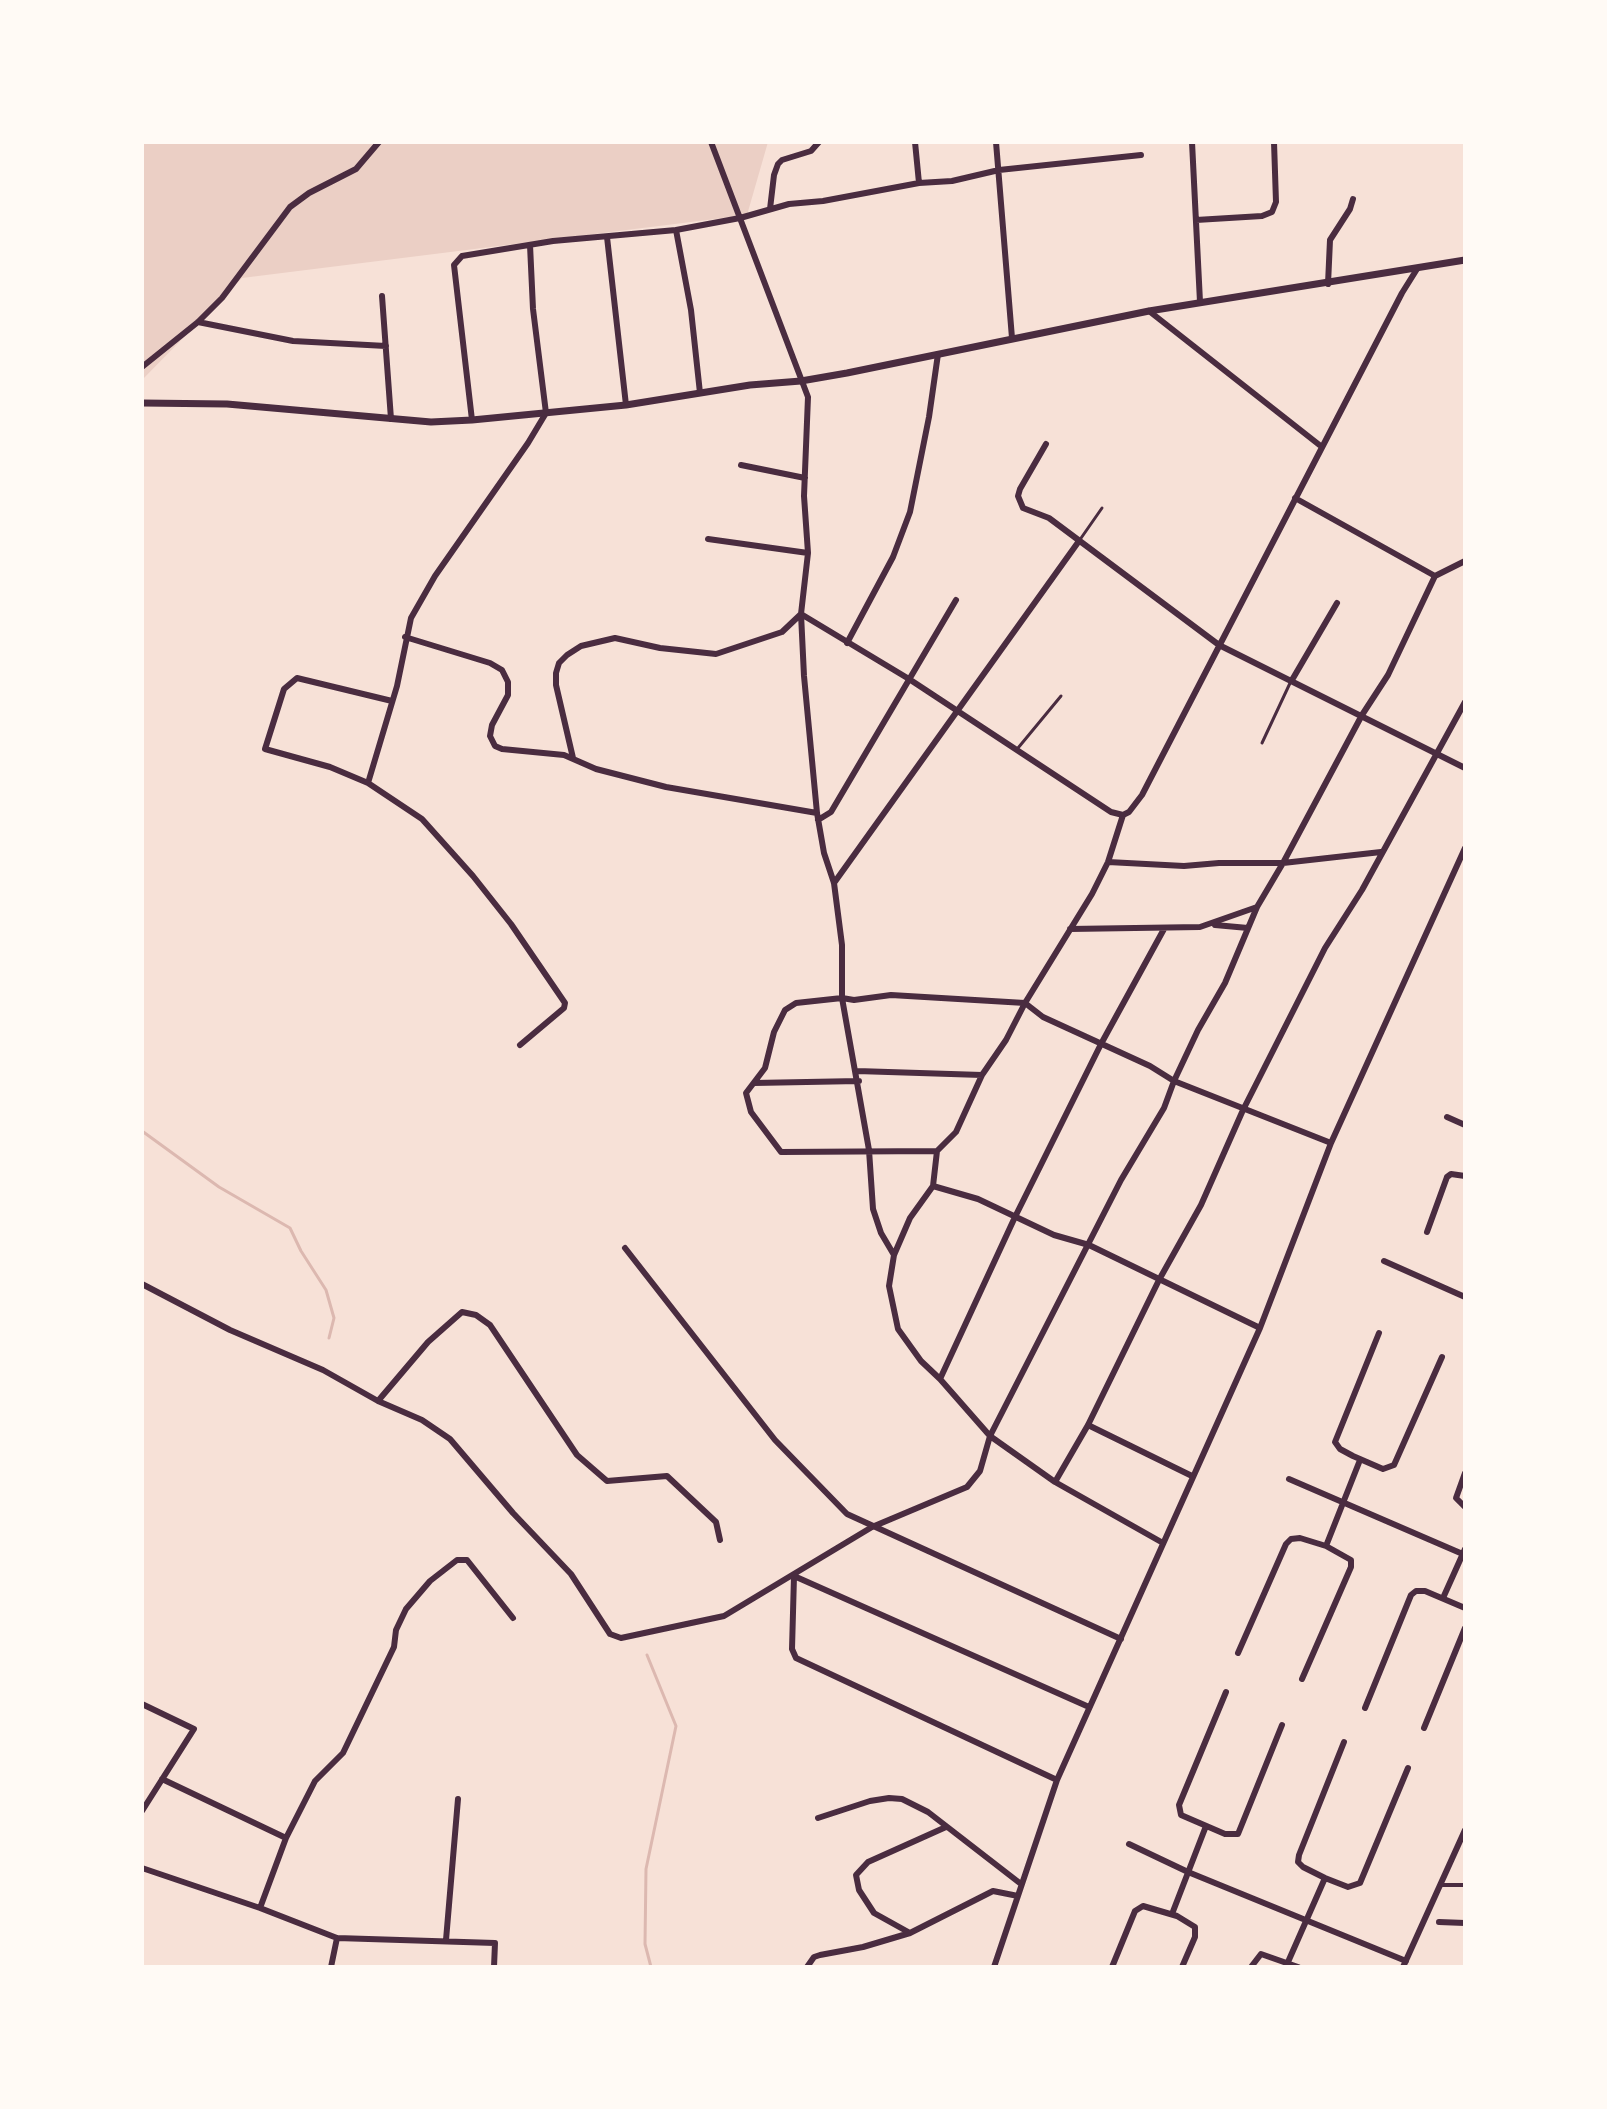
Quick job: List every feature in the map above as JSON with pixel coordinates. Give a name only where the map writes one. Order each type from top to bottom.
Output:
[{"type":"street","points":[[142,367],[198,322],[240,276],[290,207],[309,193],[356,169],[379,142]]},
{"type":"street","points":[[711,142],[809,405],[805,478],[808,553],[801,614],[804,676],[818,816],[824,853],[834,883],[842,945],[842,998],[859,1081],[876,1220],[894,1255]]},
{"type":"street","points":[[770,209],[778,164],[811,151],[819,142]]},
{"type":"street","points":[[915,142],[919,183]]},
{"type":"street","points":[[996,142],[1012,338]]},
{"type":"street","points":[[1192,142],[1200,302]]},
{"type":"street","points":[[1196,220],[1262,216],[1272,212],[1276,202],[1274,142]]},
{"type":"street","points":[[472,420],[455,261],[468,254],[676,230],[770,209],[919,183],[952,181],[999,170],[1141,155]]},
{"type":"street","points":[[1328,284],[1330,240],[1353,199]]},
{"type":"street","points":[[676,230],[691,310],[700,393]]},
{"type":"street","points":[[607,237],[626,405]]},
{"type":"street","points":[[368,783],[392,701],[411,618],[435,576],[546,413],[533,309],[530,245]]},
{"type":"street","points":[[142,403],[227,404],[431,422],[626,405],[750,385],[801,381],[1149,311],[1465,260]]},
{"type":"street","points":[[801,614],[909,679],[1111,812],[1123,815],[1129,812],[1142,795],[1417,269]]},
{"type":"street","points":[[382,296],[391,419]]},
{"type":"street","points":[[1149,311],[1322,447]]},
{"type":"street","points":[[198,322],[293,341],[386,346]]},
{"type":"street","points":[[847,643],[893,557],[910,512],[938,354]]},
{"type":"street","points":[[1046,444],[1018,496],[1023,508],[1049,518],[1219,645],[1465,768]]},
{"type":"street","points":[[741,465],[805,478]]},
{"type":"street","points":[[1295,498],[1435,576]]},
{"type":"street","points":[[708,539],[808,553]]},
{"type":"street","points":[[834,883],[1079,541]]},
{"type":"street","points":[[142,1284],[230,1330],[323,1370],[378,1401],[422,1420],[450,1439],[513,1513],[571,1574],[610,1634],[621,1638],[724,1616],[872,1527],[967,1487],[980,1471],[990,1436],[1121,1180],[1164,1108],[1198,1030],[1225,983],[1257,907],[1362,715],[1388,675],[1435,576],[1465,561]]},
{"type":"street","points":[[405,637],[480,659],[502,670],[509,688],[490,731],[495,746],[513,752],[573,758],[596,769],[666,787],[818,816],[831,812],[956,600]]},
{"type":"street","points":[[1292,680],[1337,603]]},
{"type":"street","points":[[573,758],[556,673],[559,663],[581,646],[615,638],[660,648],[716,654],[775,636],[801,614]]},
{"type":"street","points":[[392,701],[297,678],[284,689],[265,749],[330,767],[368,783],[422,819],[511,924],[565,1003],[564,1008],[520,1045]]},
{"type":"street","points":[[1055,1482],[1088,1425],[1159,1280],[1201,1205],[1243,1110],[1325,948],[1362,890],[1465,702]]},
{"type":"street","points":[[1123,815],[1108,862],[1006,1040],[982,1075],[956,1132],[937,1151],[933,1186],[910,1218],[894,1255],[889,1286],[898,1329],[921,1361],[990,1436],[1055,1482],[1163,1543]]},
{"type":"street","points":[[994,1967],[1057,1780],[1260,1328],[1331,1143],[1465,848]]},
{"type":"street","points":[[1108,862],[1184,866],[1283,863],[1381,852]]},
{"type":"street","points":[[1212,925],[1257,907]]},
{"type":"street","points":[[1070,929],[1164,929],[1212,925],[1248,928]]},
{"type":"street","points":[[940,1379],[1015,1217],[1101,1044],[1164,929]]},
{"type":"street","points":[[937,1151],[781,1152],[747,1105],[746,1093],[765,1068],[774,1032],[785,1010],[796,1003],[891,995],[1025,1003],[1043,1017],[1150,1066],[1174,1081],[1331,1143]]},
{"type":"street","points":[[857,1071],[982,1075]]},
{"type":"street","points":[[754,1083],[859,1081]]},
{"type":"street","points":[[1447,1117],[1465,1125]]},
{"type":"street","points":[[1427,1232],[1447,1177],[1451,1174],[1465,1176]]},
{"type":"street","points":[[933,1186],[978,1199],[1054,1235],[1089,1245],[1260,1328]]},
{"type":"street","points":[[625,1248],[775,1440],[847,1514],[1121,1639]]},
{"type":"street","points":[[1384,1261],[1465,1297]]},
{"type":"street","points":[[378,1401],[428,1342],[462,1312],[476,1315],[490,1325],[577,1455],[607,1481],[667,1476],[716,1522],[720,1540]]},
{"type":"street","points":[[1379,1333],[1335,1442],[1340,1449],[1383,1469],[1394,1465],[1442,1357]]},
{"type":"street","points":[[1088,1425],[1192,1476]]},
{"type":"street","points":[[1326,1546],[1360,1460]]},
{"type":"street","points":[[1465,1473],[1456,1498],[1465,1507]]},
{"type":"street","points":[[1289,1479],[1464,1553],[1443,1598]]},
{"type":"street","points":[[1238,1653],[1286,1544],[1291,1539],[1300,1538],[1326,1546],[1351,1560],[1351,1567],[1302,1679]]},
{"type":"street","points":[[260,1908],[286,1838],[315,1781],[343,1753],[394,1647],[396,1630],[406,1609],[430,1581],[457,1560],[467,1560],[513,1618]]},
{"type":"street","points":[[794,1576],[1089,1707]]},
{"type":"street","points":[[794,1576],[792,1649],[796,1658],[1057,1780]]},
{"type":"street","points":[[1365,1708],[1411,1595],[1416,1591],[1425,1591],[1465,1608]]},
{"type":"street","points":[[1424,1728],[1465,1628]]},
{"type":"street","points":[[1226,1692],[1179,1805],[1181,1815],[1231,1835],[1238,1834],[1282,1725]]},
{"type":"street","points":[[142,1704],[194,1729],[142,1811]]},
{"type":"street","points":[[1344,1742],[1298,1862],[1325,1878],[1348,1887],[1360,1883],[1408,1768]]},
{"type":"street","points":[[162,1779],[286,1838]]},
{"type":"street","points":[[446,1940],[458,1799]]},
{"type":"street","points":[[818,1818],[870,1801],[902,1799],[928,1812],[1021,1884]]},
{"type":"street","points":[[1172,1914],[1206,1826]]},
{"type":"street","points":[[910,1933],[874,1913],[859,1890],[856,1875],[868,1862],[946,1827]]},
{"type":"street","points":[[1129,1844],[1405,1964],[1465,1830]]},
{"type":"street","points":[[142,1868],[337,1938],[495,1943],[494,1967]]},
{"type":"street","points":[[1288,1962],[1325,1878]]},
{"type":"street","points":[[1440,1885],[1465,1885]]},
{"type":"street","points":[[807,1967],[814,1957],[820,1955],[863,1947],[910,1933],[993,1891],[1018,1896]]},
{"type":"street","points":[[1112,1967],[1135,1911],[1143,1906],[1172,1914],[1195,1927],[1195,1937],[1182,1967]]},
{"type":"street","points":[[1439,1922],[1465,1923]]},
{"type":"street","points":[[331,1967],[337,1938]]},
{"type":"street","points":[[1251,1967],[1261,1954],[1298,1967]]},
{"type":"lane","points":[[1079,541],[1102,508]]},
{"type":"lane","points":[[1262,743],[1292,680]]},
{"type":"lane","points":[[1017,750],[1061,696]]},
{"type":"shaded area","points":[[142,142],[768,142],[747,215],[242,278],[142,380]]},
{"type":"waterway","points":[[142,1131],[219,1187],[290,1228],[326,1290],[334,1318],[329,1338]]},
{"type":"waterway","points":[[647,1655],[676,1726],[646,1869],[645,1944],[651,1967]]}]
